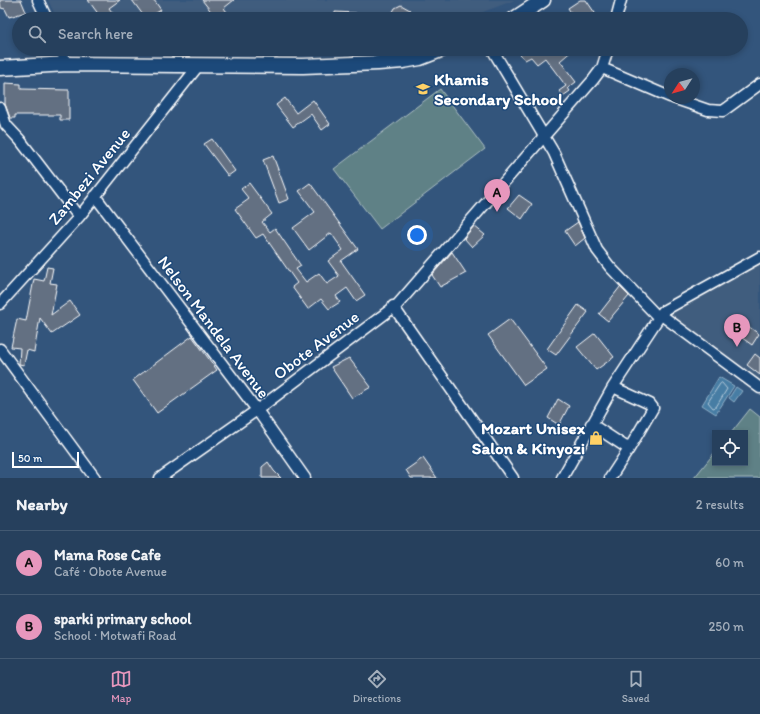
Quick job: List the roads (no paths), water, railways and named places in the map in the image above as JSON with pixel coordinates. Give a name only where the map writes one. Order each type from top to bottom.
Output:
[{"type":"main road","points":[[525,12],[543,0]]},
{"type":"main road","points":[[0,68],[67,64],[303,66],[403,61],[425,56]]},
{"type":"street","points":[[38,0],[44,12]]},
{"type":"street","points":[[618,12],[621,0]]},
{"type":"street","points":[[63,56],[67,64]]},
{"type":"street","points":[[496,56],[544,135],[597,250],[610,267],[659,315],[760,388]]},
{"type":"street","name":"Obote Avenue","points":[[160,478],[257,410],[393,306],[398,304],[544,135],[580,97],[602,68],[606,56]]},
{"type":"street","name":"Zambezi Avenue","points":[[0,304],[79,217],[199,65]]},
{"type":"street","points":[[602,68],[664,94]]},
{"type":"street","points":[[690,104],[708,110],[723,111],[760,84]]},
{"type":"street","points":[[0,108],[6,125],[20,140],[79,217]]},
{"type":"street","name":"Nelson Mandela Avenue","points":[[95,196],[257,410],[305,478]]},
{"type":"street","points":[[562,478],[613,387],[659,315],[668,307],[760,257]]},
{"type":"street","points":[[393,306],[513,478]]},
{"type":"street","points":[[0,349],[95,478]]},
{"type":"street","points":[[610,478],[630,449],[653,408],[650,404],[613,387]]},
{"type":"street","points":[[591,424],[630,449]]},
{"type":"water","points":[[719,377],[734,386],[716,414],[702,405]]},
{"type":"water","points":[[736,387],[742,391],[734,402],[729,398]]},
{"type":"place","name":"Khamis Secondary School","points":[[423,89]]},
{"type":"place","name":"Mama Rose Cafe","points":[[497,212]]},
{"type":"place","name":"sparki primary school","points":[[737,347]]},
{"type":"place","name":"Mozart Unisex Salon & Kinyozi","points":[[596,438]]}]
